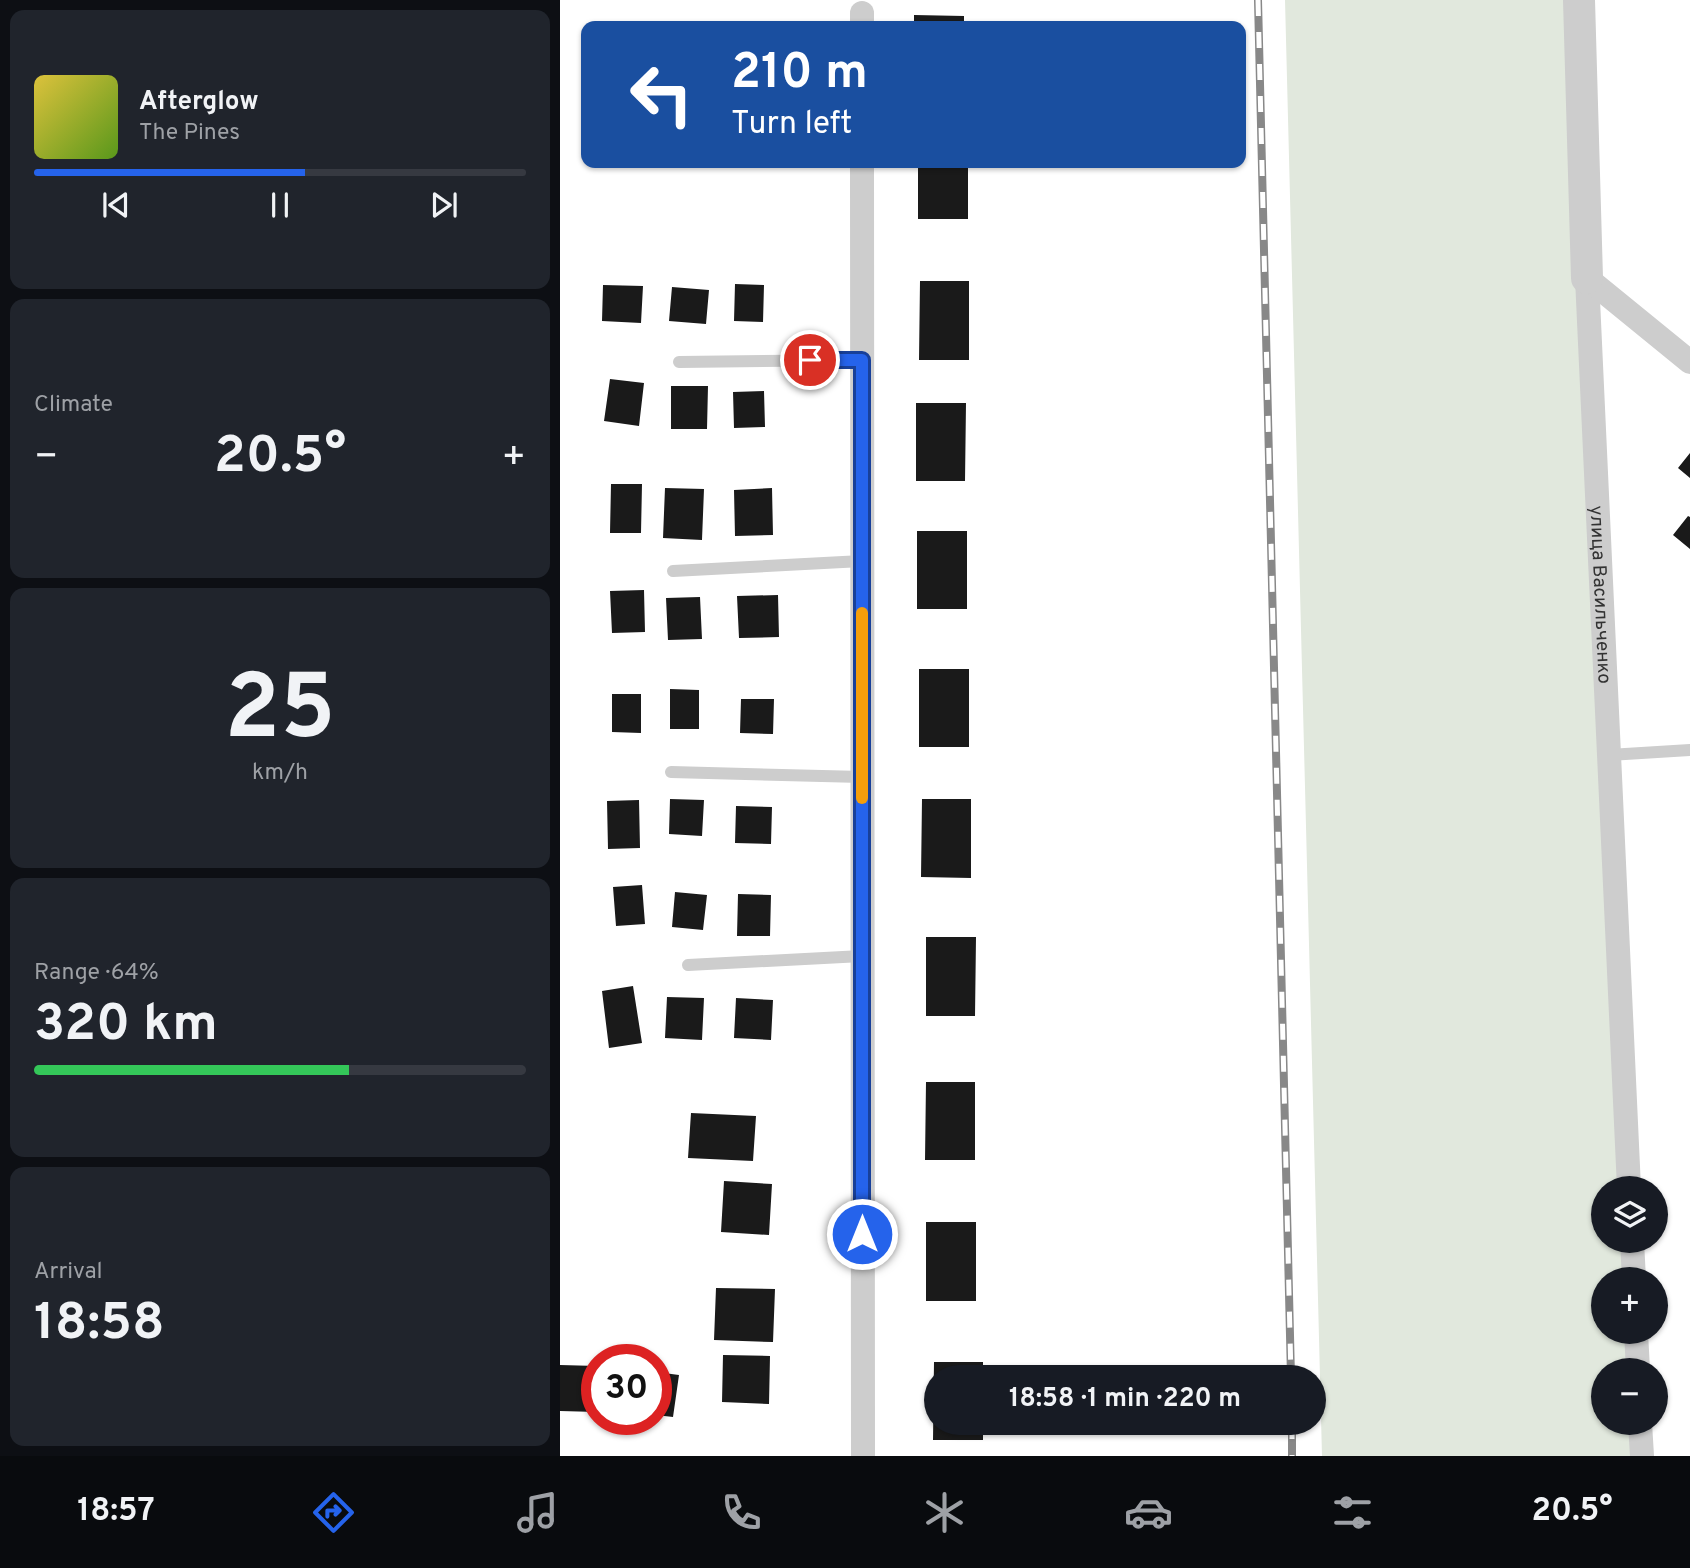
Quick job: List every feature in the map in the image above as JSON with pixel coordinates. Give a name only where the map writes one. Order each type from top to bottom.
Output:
[{"type":"street","name":"улица Васильченко","points":[[1579,0],[1587,278],[1628,1176]]},
{"type":"street","points":[[862,168],[863,1456]]},
{"type":"street","points":[[1587,278],[1690,362]]},
{"type":"street","points":[[1641,1435],[1642,1456]]},
{"type":"lane","points":[[679,362],[862,360]]},
{"type":"lane","points":[[673,571],[862,561]]},
{"type":"lane","points":[[1609,755],[1690,750]]},
{"type":"lane","points":[[671,772],[862,777]]},
{"type":"lane","points":[[688,965],[862,956]]},
{"type":"shaded area","points":[[1285,0],[1580,0],[1630,1176],[1591,1176],[1591,1253],[1635,1253],[1635,1267],[1591,1267],[1591,1344],[1640,1344],[1640,1358],[1591,1358],[1591,1435],[1644,1435],[1645,1456],[1322,1456],[1321,1435],[1326,1435],[1326,1365],[1320,1365]]},
{"type":"building","points":[[914,15],[964,16],[964,21],[914,21]]},
{"type":"building","points":[[918,168],[968,168],[968,219],[918,219]]},
{"type":"building","points":[[920,281],[969,281],[969,360],[919,360]]},
{"type":"building","points":[[735,284],[764,285],[763,322],[734,321]]},
{"type":"building","points":[[603,285],[643,286],[641,323],[602,321]]},
{"type":"building","points":[[672,287],[709,290],[706,324],[669,321]]},
{"type":"building","points":[[610,379],[644,383],[639,426],[604,421]]},
{"type":"building","points":[[671,386],[708,386],[707,429],[671,429]]},
{"type":"building","points":[[764,391],[765,427],[734,428],[733,392]]},
{"type":"building","points":[[916,403],[966,403],[965,481],[916,481]]},
{"type":"building","points":[[1690,453],[1690,478],[1678,468]]},
{"type":"building","points":[[611,484],[642,484],[641,533],[610,533]]},
{"type":"building","points":[[665,488],[704,489],[702,540],[663,538]]},
{"type":"building","points":[[772,488],[773,535],[735,536],[734,490]]},
{"type":"building","points":[[1688,516],[1690,517],[1690,549],[1673,535]]},
{"type":"building","points":[[917,531],[967,531],[967,609],[917,609]]},
{"type":"building","points":[[644,590],[645,632],[612,633],[610,591]]},
{"type":"building","points":[[778,595],[779,637],[739,638],[737,596]]},
{"type":"building","points":[[700,597],[702,639],[668,640],[666,598]]},
{"type":"building","points":[[919,669],[969,669],[969,747],[919,747]]},
{"type":"building","points":[[670,689],[699,690],[699,729],[670,729]]},
{"type":"building","points":[[612,694],[641,694],[641,733],[612,732]]},
{"type":"building","points":[[741,699],[774,699],[773,734],[740,733]]},
{"type":"building","points":[[670,799],[704,800],[702,836],[669,834]]},
{"type":"building","points":[[922,799],[971,799],[971,878],[921,877]]},
{"type":"building","points":[[639,800],[640,848],[608,849],[607,801]]},
{"type":"building","points":[[736,806],[772,807],[771,844],[735,843]]},
{"type":"building","points":[[642,885],[645,924],[616,926],[613,887]]},
{"type":"building","points":[[675,892],[707,895],[703,930],[672,927]]},
{"type":"building","points":[[738,894],[771,895],[770,936],[737,936]]},
{"type":"building","points":[[926,937],[976,937],[975,1016],[926,1016]]},
{"type":"building","points":[[633,986],[642,1043],[609,1048],[602,991]]},
{"type":"building","points":[[667,997],[704,998],[702,1040],[665,1038]]},
{"type":"building","points":[[736,998],[773,1000],[771,1040],[734,1038]]},
{"type":"building","points":[[926,1082],[975,1082],[975,1160],[925,1160]]},
{"type":"building","points":[[691,1113],[756,1116],[753,1161],[688,1158]]},
{"type":"building","points":[[724,1181],[772,1184],[769,1235],[721,1232]]},
{"type":"building","points":[[926,1222],[976,1222],[976,1301],[926,1301]]},
{"type":"building","points":[[716,1288],[775,1289],[773,1342],[714,1340]]},
{"type":"building","points":[[723,1355],[770,1356],[769,1404],[722,1402]]},
{"type":"building","points":[[934,1362],[983,1362],[983,1365],[934,1365]]},
{"type":"building","points":[[560,1365],[581,1366],[581,1412],[560,1411]]},
{"type":"building","points":[[672,1374],[679,1375],[672,1417]]},
{"type":"building","points":[[933,1435],[983,1435],[983,1440],[933,1440]]},
{"type":"railway","points":[[1258,0],[1291,1365]]},
{"type":"railway","points":[[1292,1435],[1292,1456]]},
{"type":"slow traffic","points":[[862,613],[862,798]]},
{"type":"route","points":[[810,360],[862,360],[862,1234]]}]
